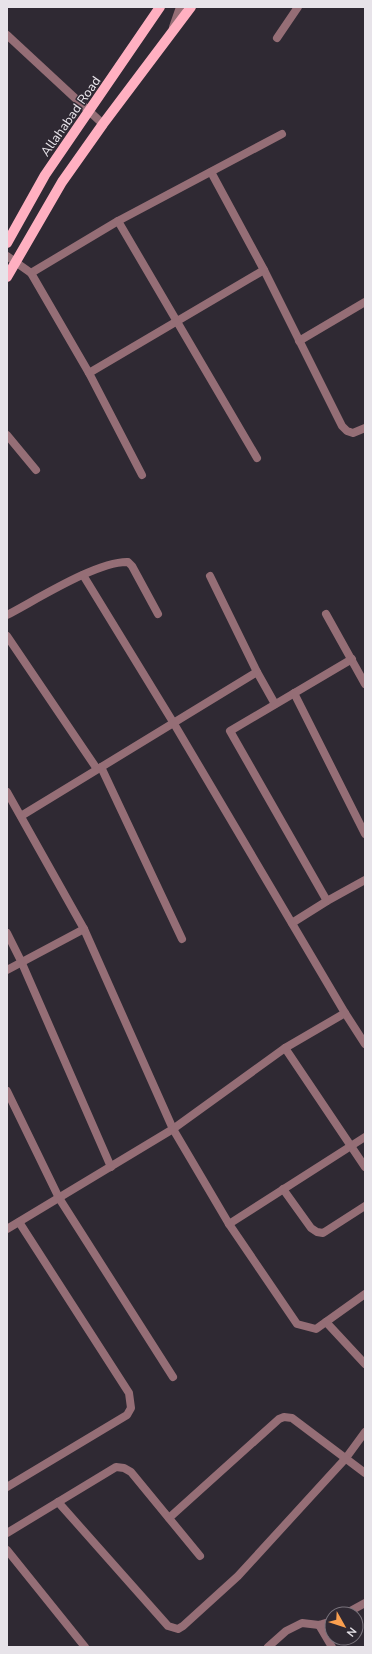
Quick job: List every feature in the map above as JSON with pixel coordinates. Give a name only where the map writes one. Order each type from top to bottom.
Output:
[{"type":"main road","name":"Allahabad Road","points":[[7,243],[45,174],[160,7]]},
{"type":"main road","points":[[7,277],[62,182],[103,124],[191,7]]},
{"type":"street","points":[[146,28],[167,7]]},
{"type":"street","points":[[169,37],[180,7]]},
{"type":"street","points":[[277,38],[298,7]]},
{"type":"street","points":[[7,35],[88,112],[103,124]]},
{"type":"street","points":[[31,273],[118,221],[282,134]]},
{"type":"street","points":[[211,172],[264,270],[342,426],[347,431],[353,433],[365,428]]},
{"type":"street","points":[[118,221],[257,458]]},
{"type":"street","points":[[7,256],[31,273],[89,373],[142,475]]},
{"type":"street","points":[[89,373],[264,270]]},
{"type":"street","points":[[299,341],[365,302]]},
{"type":"street","points":[[7,434],[36,470]]},
{"type":"street","points":[[7,616],[83,574],[121,562],[128,562],[132,566],[158,614]]},
{"type":"street","points":[[83,574],[173,722],[345,1013],[365,1044]]},
{"type":"street","points":[[210,576],[257,672],[275,704]]},
{"type":"street","points":[[326,614],[365,684]]},
{"type":"street","points":[[7,636],[99,768],[182,939]]},
{"type":"street","points":[[327,901],[230,731],[352,659]]},
{"type":"street","points":[[21,816],[257,672]]},
{"type":"street","points":[[294,693],[365,834]]},
{"type":"street","points":[[7,792],[84,929],[174,1129],[229,1224],[297,1324],[316,1329],[365,1294]]},
{"type":"street","points":[[292,923],[365,880]]},
{"type":"street","points":[[7,970],[84,929]]},
{"type":"street","points":[[7,933],[22,961],[111,1167]]},
{"type":"street","points":[[7,1229],[174,1129],[285,1048],[345,1013]]},
{"type":"street","points":[[285,1048],[365,1167]]},
{"type":"street","points":[[7,1091],[58,1198],[173,1377]]},
{"type":"street","points":[[229,1224],[365,1136]]},
{"type":"street","points":[[283,1189],[311,1228],[317,1232],[323,1232],[365,1206]]},
{"type":"street","points":[[7,1487],[127,1415],[130,1408],[129,1393],[19,1222]]},
{"type":"street","points":[[326,1322],[365,1364]]},
{"type":"street","points":[[169,1518],[279,1419],[284,1417],[292,1418],[365,1473]]},
{"type":"street","points":[[58,1502],[168,1626],[178,1629],[238,1576],[346,1458],[365,1432]]},
{"type":"street","points":[[7,1533],[116,1467],[124,1468],[130,1472],[200,1556]]},
{"type":"street","points":[[7,1550],[85,1647]]},
{"type":"street","points":[[268,1647],[286,1631],[302,1623],[324,1623]]},
{"type":"street","points":[[319,1624],[332,1647]]}]
